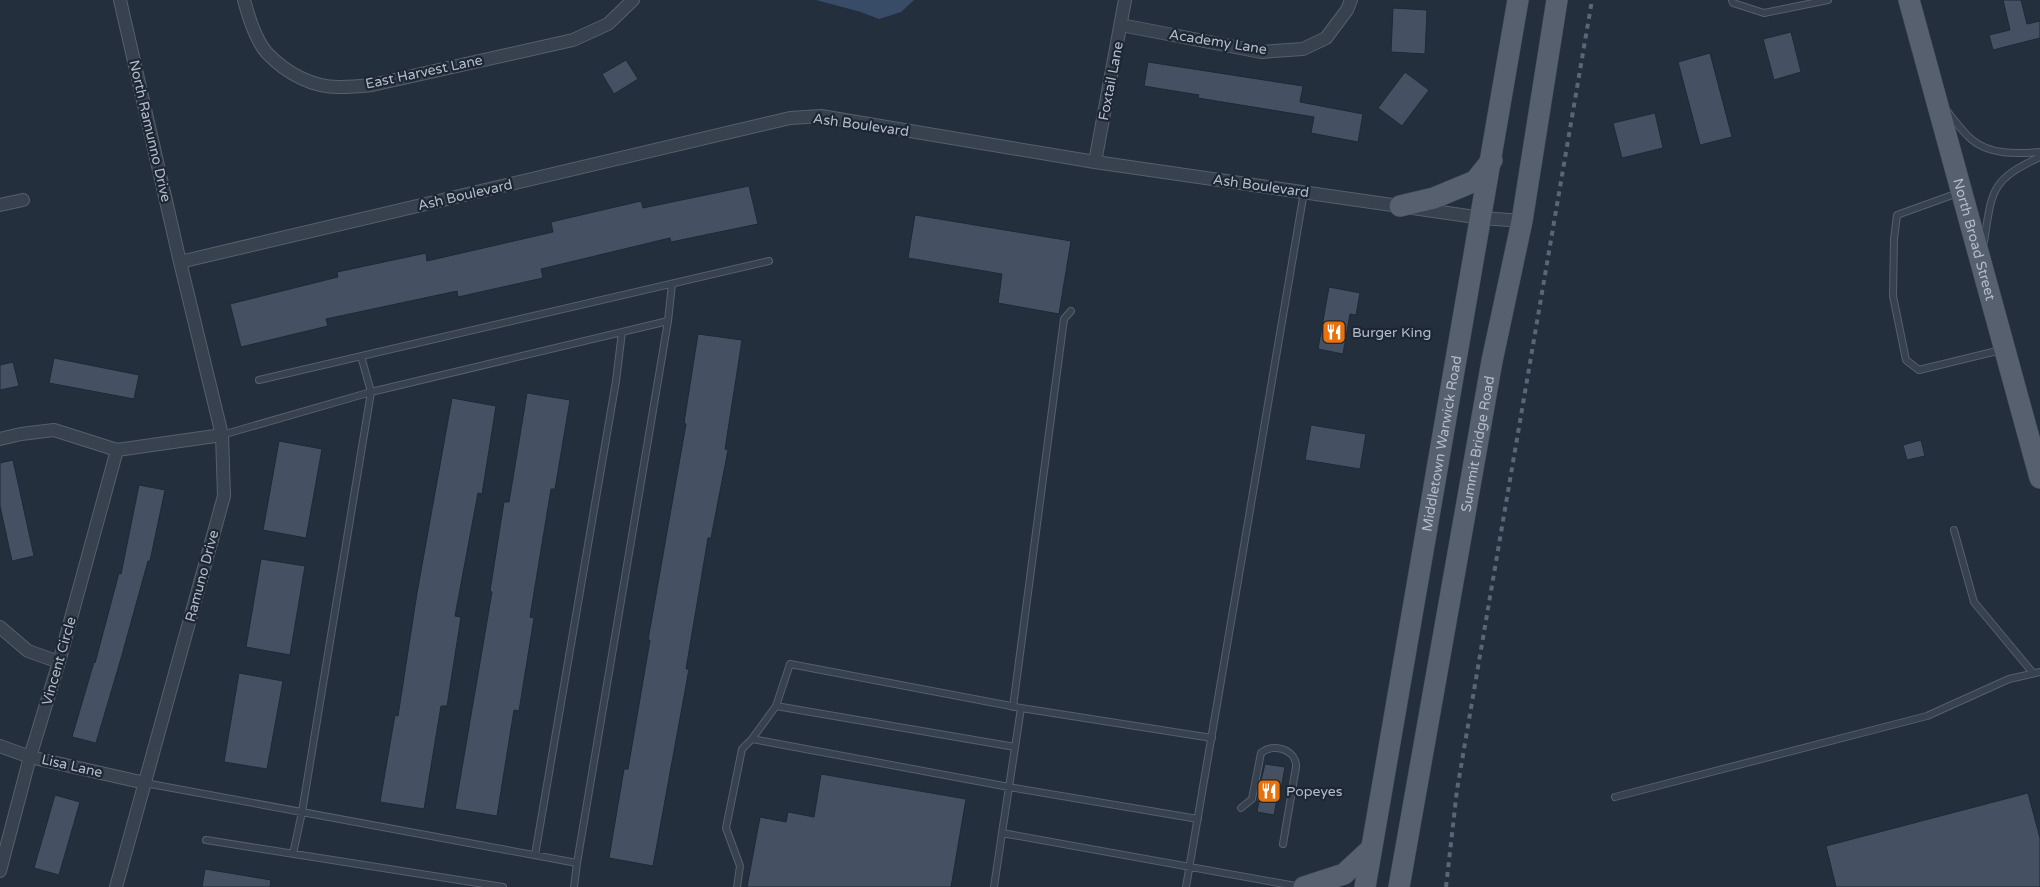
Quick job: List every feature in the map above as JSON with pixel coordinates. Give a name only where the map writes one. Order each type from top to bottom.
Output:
[{"type":"main road","name":"Middletown Warwick Road","points":[[1365,887],[1451,386],[1482,218],[1518,0]]},
{"type":"main road","name":"Summit Bridge Road","points":[[1399,887],[1492,361],[1522,221],[1557,0]]},
{"type":"main road","name":"North Broad Street","points":[[1910,0],[2040,478]]},
{"type":"main road","points":[[1400,206],[1434,198],[1475,182],[1492,160]]},
{"type":"main road","points":[[1303,887],[1344,874],[1371,849]]},
{"type":"street","name":"North Ramunno Drive","points":[[120,0],[180,262]]},
{"type":"street","name":"East Harvest Lane","points":[[244,0],[248,17],[266,52],[285,69],[309,82],[340,88],[372,85],[573,40],[608,24],[633,0]]},
{"type":"street","name":"Foxtail Lane","points":[[1095,162],[1125,0]]},
{"type":"street","name":"Academy Lane","points":[[1121,25],[1261,52],[1303,49],[1326,38],[1347,10],[1351,0]]},
{"type":"street","name":"Ash Boulevard","points":[[180,262],[790,118],[820,116],[1095,162],[1482,218],[1522,221]]},
{"type":"street","points":[[0,205],[23,200]]},
{"type":"street","name":"Ramuno Drive","points":[[116,887],[224,496],[222,435],[180,262]]},
{"type":"street","points":[[0,439],[54,430],[117,450],[222,435]]},
{"type":"street","name":"Vincent Circle","points":[[0,871],[30,757],[59,662],[117,450]]},
{"type":"street","points":[[0,627],[28,651],[59,662]]},
{"type":"street","name":"Lisa Lane","points":[[0,746],[30,757],[145,783]]},
{"type":"lane","points":[[1732,0],[1733,3],[1764,13],[1828,0]]},
{"type":"lane","points":[[1936,99],[1971,139],[1991,150],[2011,153],[2040,152]]},
{"type":"lane","points":[[1981,261],[1989,203],[2000,182],[2016,168],[2040,157]]},
{"type":"lane","points":[[1186,887],[1304,192]]},
{"type":"lane","points":[[1962,192],[1897,215],[1894,239],[1893,296],[1906,360],[1919,370],[2005,349]]},
{"type":"lane","points":[[259,380],[769,261]]},
{"type":"lane","points":[[574,887],[668,321],[672,284]]},
{"type":"lane","points":[[994,887],[1014,747],[1017,708],[1064,319],[1071,311]]},
{"type":"lane","points":[[222,435],[371,392],[668,321]]},
{"type":"lane","points":[[536,855],[616,381],[622,332]]},
{"type":"lane","points":[[294,854],[371,392],[361,356]]},
{"type":"lane","points":[[1615,797],[1927,716],[2010,679],[2036,673],[1974,602],[1954,530]]},
{"type":"lane","points":[[736,887],[740,866],[726,828],[742,748],[752,739],[776,706],[790,664],[1017,708],[1212,738]]},
{"type":"lane","points":[[776,706],[1014,747]]},
{"type":"lane","points":[[752,739],[1009,787],[1198,819]]},
{"type":"lane","points":[[1241,808],[1252,799],[1259,759],[1262,753],[1266,749],[1273,748],[1290,752],[1297,761],[1283,844]]},
{"type":"lane","points":[[145,783],[578,863]]},
{"type":"lane","points":[[1002,834],[1303,887]]},
{"type":"lane","points":[[206,840],[503,887]]},
{"type":"water","points":[[816,0],[914,0],[901,12],[879,19],[861,12]]},
{"type":"building","points":[[2003,0],[2021,0],[2027,24],[2040,21],[2040,38],[1993,50],[1989,35],[2010,30]]},
{"type":"building","points":[[1393,8],[1427,10],[1425,54],[1391,52]]},
{"type":"building","points":[[1791,32],[1801,72],[1774,80],[1763,39]]},
{"type":"building","points":[[1710,53],[1732,137],[1700,145],[1678,62]]},
{"type":"building","points":[[626,60],[638,79],[614,94],[602,74]]},
{"type":"building","points":[[1148,62],[1303,86],[1300,102],[1363,114],[1358,142],[1311,133],[1314,117],[1198,98],[1199,95],[1144,86]]},
{"type":"building","points":[[1405,72],[1429,90],[1402,126],[1378,108]]},
{"type":"building","points":[[1655,113],[1663,148],[1622,158],[1613,123]]},
{"type":"building","points":[[749,186],[758,224],[671,242],[670,238],[541,269],[543,278],[458,297],[457,291],[326,319],[328,326],[241,347],[230,304],[338,277],[337,272],[426,253],[427,261],[553,232],[551,222],[641,201],[643,208]]},
{"type":"building","points":[[915,215],[1071,241],[1059,314],[998,303],[1002,274],[908,258]]},
{"type":"building","name":"Burger King","points":[[1329,287],[1360,293],[1356,315],[1350,314],[1343,354],[1318,349]]},
{"type":"building","points":[[698,334],[742,340],[725,449],[728,450],[711,538],[708,538],[686,669],[689,669],[653,866],[609,858],[624,769],[628,769],[650,640],[648,640],[686,424],[684,423]]},
{"type":"building","points":[[54,358],[139,375],[134,399],[49,383]]},
{"type":"building","points":[[13,362],[19,386],[0,390],[0,365]]},
{"type":"building","points":[[527,393],[570,400],[555,489],[551,489],[530,617],[534,618],[519,711],[514,710],[497,816],[455,809],[492,592],[490,591],[504,502],[509,502]]},
{"type":"building","points":[[452,398],[496,406],[482,494],[478,493],[455,616],[461,617],[447,706],[441,706],[424,809],[380,802],[395,715],[398,716],[417,593]]},
{"type":"building","points":[[1311,425],[1366,434],[1360,469],[1305,460]]},
{"type":"building","points":[[1921,440],[1925,456],[1907,460],[1903,445]]},
{"type":"building","points":[[279,441],[322,449],[306,538],[263,530]]},
{"type":"building","points":[[13,460],[34,556],[12,561],[0,506],[0,463]]},
{"type":"building","points":[[139,485],[165,490],[150,561],[148,561],[96,743],[72,737],[95,663],[119,573],[121,574]]},
{"type":"building","points":[[261,559],[305,566],[290,655],[246,647]]},
{"type":"building","points":[[239,673],[283,681],[267,769],[224,762]]},
{"type":"building","name":"Popeyes","points":[[1265,764],[1285,767],[1279,800],[1277,799],[1274,815],[1257,812],[1259,801],[1256,801]]},
{"type":"building","points":[[821,774],[966,799],[951,887],[747,887],[760,817],[786,822],[788,812],[814,817]]},
{"type":"building","points":[[2028,793],[2040,838],[2040,887],[1836,887],[1826,846]]},
{"type":"building","points":[[55,795],[80,802],[59,875],[34,868]]},
{"type":"building","points":[[205,869],[271,880],[270,887],[202,887]]},
{"type":"railway","points":[[1446,887],[1457,790],[1592,0]]},
{"type":"place","name":"Burger King","points":[[1334,332]]},
{"type":"place","name":"Popeyes","points":[[1269,791]]}]
